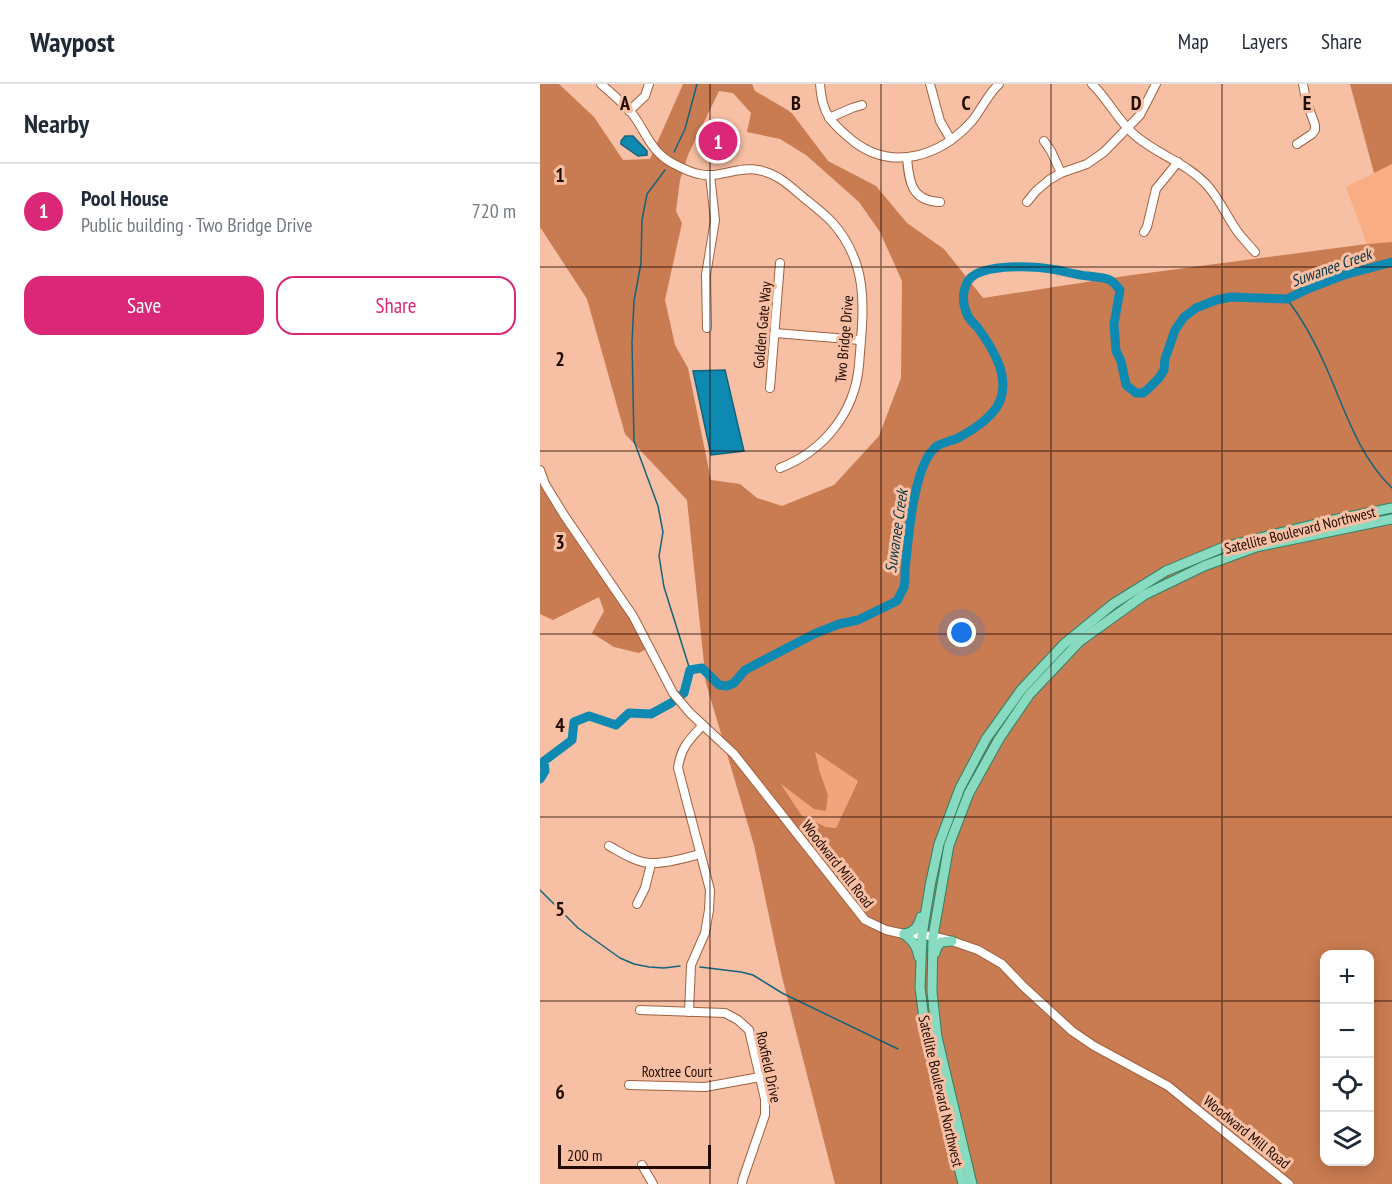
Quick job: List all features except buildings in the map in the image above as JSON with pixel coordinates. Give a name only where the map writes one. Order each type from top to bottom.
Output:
[{"type":"main road","name":"Satellite Boulevard Northwest","points":[[963,1184],[926,1034],[920,988],[922,936],[939,844],[960,788],[986,739],[1021,690],[1064,644],[1113,604],[1166,572],[1224,546],[1392,508]]},
{"type":"main road","name":"Satellite Boulevard Northwest","points":[[972,1184],[937,1037],[932,992],[933,936],[949,845],[969,793],[999,739],[1029,695],[1080,641],[1144,595],[1204,566],[1256,547],[1392,519]]},
{"type":"main road","points":[[904,934],[916,930],[930,885]]},
{"type":"main road","points":[[936,915],[940,930],[952,941]]},
{"type":"main road","points":[[904,934],[913,941],[921,967]]},
{"type":"main road","points":[[932,964],[940,943],[952,941]]},
{"type":"street","name":"Two Bridge Drive","points":[[601,84],[629,111],[660,155],[696,173],[710,175],[744,169],[769,173],[782,180],[822,213],[833,224],[848,246],[860,275],[863,305],[856,384],[847,408],[829,436],[810,452],[780,468]]},
{"type":"street","points":[[629,111],[645,96],[649,84]]},
{"type":"street","points":[[820,84],[823,106],[829,118],[840,130],[869,150],[889,157],[908,158],[930,152],[951,140],[972,121],[999,84]]},
{"type":"street","points":[[930,84],[940,121],[951,140]]},
{"type":"street","points":[[1092,84],[1128,128],[1144,142],[1193,172],[1208,186],[1240,235],[1255,252]]},
{"type":"street","points":[[1027,202],[1043,185],[1061,173],[1084,166],[1104,152],[1144,109],[1156,84]]},
{"type":"street","points":[[1297,144],[1315,130],[1305,100],[1303,84]]},
{"type":"street","points":[[829,118],[862,105]]},
{"type":"street","points":[[1044,141],[1061,173]]},
{"type":"street","points":[[908,158],[910,180],[914,189],[924,199],[940,202]]},
{"type":"street","points":[[1144,232],[1156,189],[1178,162]]},
{"type":"street","points":[[707,328],[706,280],[716,220],[710,175]]},
{"type":"street","name":"Golden Gate Way","points":[[770,388],[780,263]]},
{"type":"street","points":[[775,333],[860,340]]},
{"type":"street","name":"Woodward Mill Road","points":[[540,470],[564,516],[633,616],[673,693],[734,754],[866,920],[886,930],[933,936],[952,941],[978,950],[1002,964],[1072,1031],[1094,1046],[1168,1086],[1289,1184]]},
{"type":"street","points":[[688,1012],[691,965],[705,933],[710,890],[678,768],[685,745],[703,725]]},
{"type":"street","points":[[609,846],[630,857],[651,864],[700,854]]},
{"type":"street","points":[[637,903],[645,888],[651,864]]},
{"type":"street","name":"Roxfield Drive","points":[[640,1010],[725,1013],[738,1020],[749,1030],[765,1100],[765,1115],[742,1184]]},
{"type":"street","name":"Roxtree Court","points":[[629,1084],[705,1087],[760,1077]]},
{"type":"street","points":[[642,1165],[653,1184]]},
{"type":"shaded area","points":[[540,84],[559,84],[594,117],[623,160],[650,159],[683,84],[752,84],[755,91],[791,112],[828,161],[876,186],[907,223],[944,249],[983,298],[1125,276],[1392,242],[1392,1184],[835,1184],[782,977],[754,845],[706,683],[687,500],[625,434],[587,299],[540,227]],"holes":[[[719,91],[733,93],[751,113],[747,132],[780,139],[806,155],[859,202],[880,232],[902,281],[901,378],[879,436],[834,485],[782,506],[757,498],[740,484],[711,480],[688,368],[675,345],[665,300],[682,223],[676,211],[680,180],[688,155]],[[815,752],[858,781],[836,828],[826,827],[802,816],[781,784],[814,809],[826,811],[828,795]]]},
{"type":"shaded area","points":[[1350,84],[1392,84],[1392,164],[1374,173]]},
{"type":"shaded area","points":[[1392,164],[1392,242],[1367,244],[1346,187]]},
{"type":"shaded area","points":[[540,478],[648,648],[639,653],[614,647],[592,633],[604,611],[599,597],[553,620],[540,614]]},
{"type":"shaded area","points":[[814,752],[858,780],[836,828],[826,827],[802,816],[780,782],[814,809],[826,811],[828,795]]},
{"type":"water","points":[[625,136],[633,136],[647,151],[647,155],[638,156],[621,144]]},
{"type":"water","points":[[725,370],[744,451],[711,455],[693,371]]},
{"type":"waterway","points":[[674,152],[685,129],[697,84]]},
{"type":"waterway","points":[[665,170],[647,194],[642,220],[641,263],[634,301],[632,343],[634,441],[658,506],[663,532],[659,556],[664,587],[690,670]]},
{"type":"waterway","name":"Suwanee Creek","points":[[540,779],[545,771],[544,761],[572,740],[574,722],[589,716],[616,725],[629,713],[651,714],[684,693],[690,670],[702,668],[719,685],[727,686],[734,683],[745,670],[814,634],[839,624],[858,620],[897,601],[904,587],[910,523],[917,485],[929,455],[937,446],[958,438],[986,419],[996,409],[1002,393],[1002,373],[999,364],[965,309],[965,286],[971,277],[984,271],[1005,267],[1027,267],[1057,270],[1111,281],[1120,290],[1114,324],[1116,351],[1121,361],[1126,385],[1136,393],[1143,393],[1164,370],[1165,359],[1175,330],[1184,317],[1196,308],[1231,297],[1287,299],[1344,275],[1392,262]]},
{"type":"waterway","points":[[1287,299],[1318,350],[1361,447],[1392,488]]},
{"type":"waterway","points":[[540,890],[578,928],[620,958],[649,967],[680,966]]},
{"type":"waterway","points":[[700,967],[753,975],[782,993],[898,1049]]},
{"type":"place","name":"Pool House","points":[[718,141]]}]
